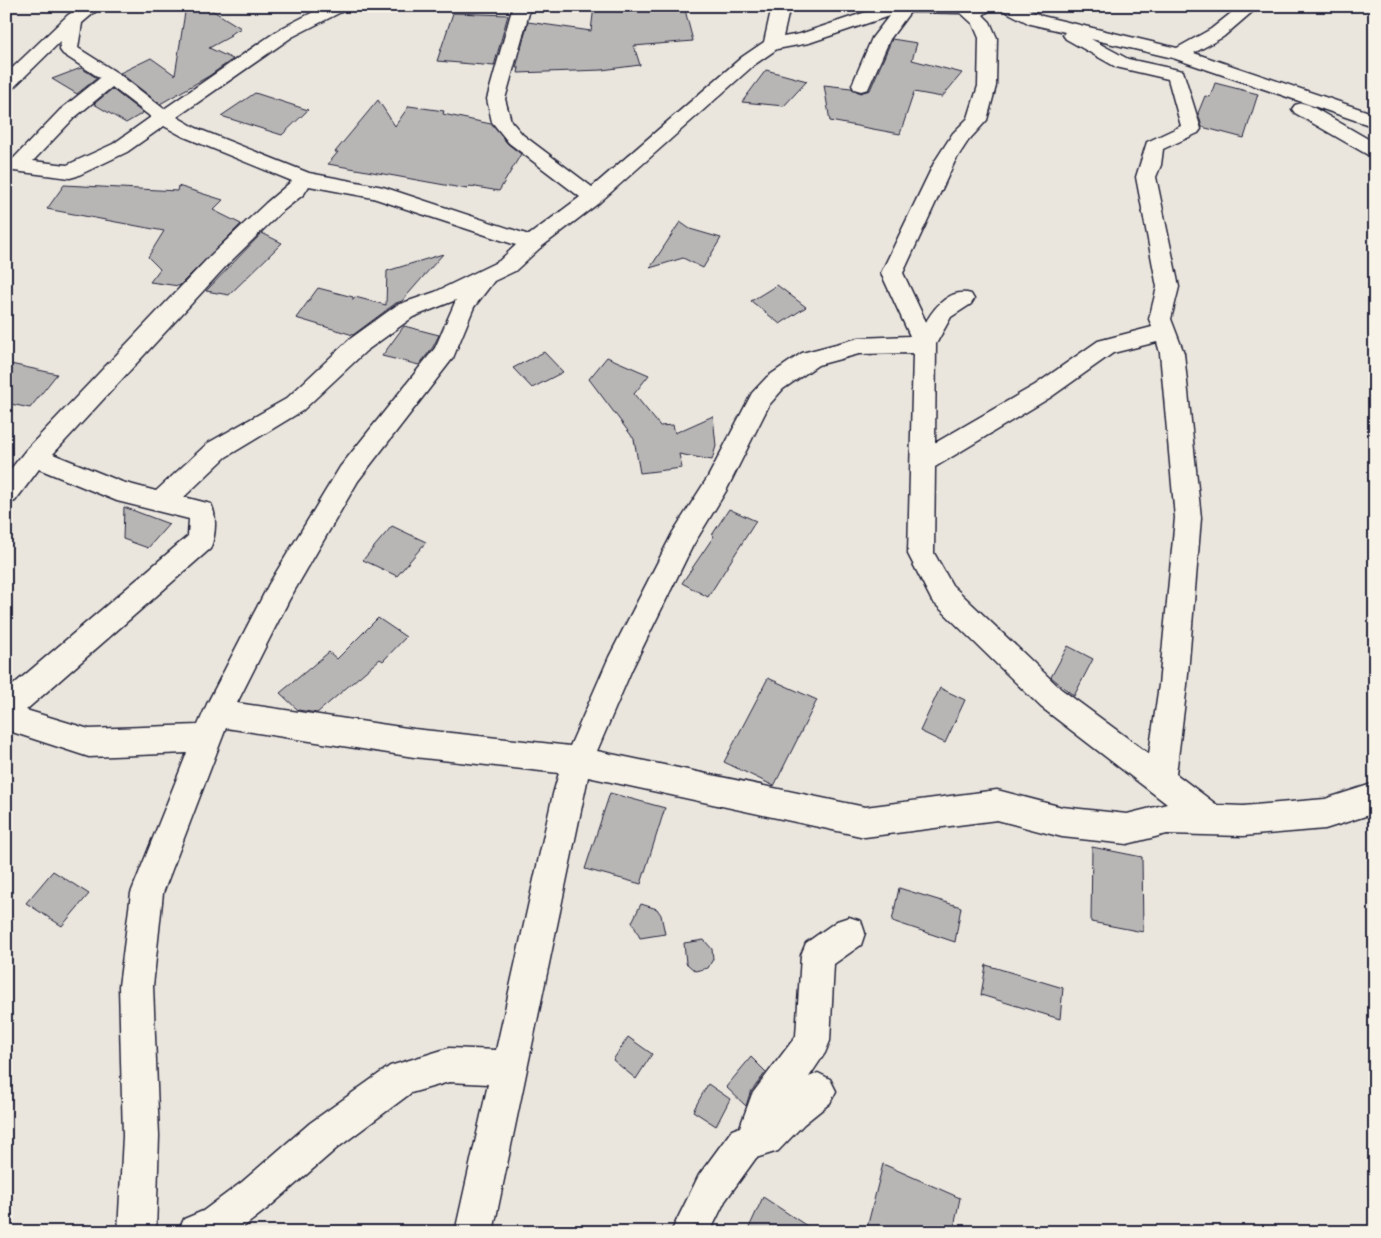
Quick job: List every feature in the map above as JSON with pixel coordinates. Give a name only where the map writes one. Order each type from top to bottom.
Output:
[{"type":"street","points":[[6,84],[74,19],[94,6]]},
{"type":"street","points":[[12,164],[70,172],[120,148],[286,33],[339,6]]},
{"type":"street","points":[[522,6],[496,99],[502,122],[516,139],[593,198]]},
{"type":"street","points":[[772,44],[781,6]]},
{"type":"street","points":[[161,503],[217,450],[294,404],[358,345],[405,311],[442,297],[507,266],[532,243],[593,198],[748,60],[772,44],[802,39],[902,6]]},
{"type":"street","points":[[1008,6],[1036,20]]},
{"type":"street","points":[[1180,54],[1217,32],[1251,6]]},
{"type":"street","points":[[862,84],[881,38],[906,7],[966,7],[1036,20],[1180,54],[1375,121]]},
{"type":"street","points":[[966,7],[981,22],[988,38],[987,86],[976,120],[960,137],[945,161],[892,273],[925,344],[921,554],[942,593],[1051,698],[1212,820]]},
{"type":"street","points":[[74,19],[70,50],[112,78],[164,118],[189,132],[269,163],[304,179],[376,192],[532,243]]},
{"type":"street","points":[[1072,35],[1122,63],[1176,75],[1191,129],[1154,146],[1151,165],[1146,177],[1168,286],[1160,319],[1172,353],[1188,518],[1173,685],[1160,780]]},
{"type":"street","points":[[12,164],[67,114],[112,78]]},
{"type":"street","points":[[1249,78],[1375,150]]},
{"type":"street","points":[[6,494],[35,457],[219,260],[273,208],[297,189],[304,179]]},
{"type":"street","points":[[137,1232],[141,1136],[136,986],[147,893],[212,725],[279,592],[349,474],[445,352],[464,305],[486,276]]},
{"type":"street","points":[[925,344],[943,312],[963,299]]},
{"type":"street","points":[[922,463],[1044,391],[1106,347],[1164,332]]},
{"type":"street","points":[[474,1232],[568,794],[578,761],[627,649],[682,540],[717,484],[760,399],[775,383],[810,359],[859,346],[925,344]]},
{"type":"street","points":[[6,708],[201,541],[202,511],[161,503],[117,491],[35,457]]},
{"type":"street","points":[[6,717],[89,743],[212,725],[414,743],[578,761],[865,822],[997,805],[1062,822],[1127,828],[1167,819],[1243,821],[1325,814],[1374,800]]},
{"type":"street","points":[[752,1142],[765,1107],[813,1041],[818,955],[849,933]]},
{"type":"street","points":[[197,1232],[213,1227],[323,1136],[402,1078],[449,1065],[509,1068]]},
{"type":"street","points":[[690,1232],[712,1188],[744,1143],[765,1138],[791,1111],[818,1091]]},
{"type":"building","points":[[186,6],[205,6],[241,28],[209,48],[233,59],[209,76],[160,104],[120,73],[151,58],[175,75]]},
{"type":"building","points":[[594,6],[684,6],[693,41],[634,46],[640,65],[602,70],[518,73],[519,68],[516,68],[528,22],[591,31]]},
{"type":"building","points":[[453,13],[508,15],[494,66],[437,61]]},
{"type":"building","points":[[892,39],[917,43],[912,60],[962,73],[942,97],[914,92],[900,134],[830,121],[824,85],[851,88],[860,93],[870,90]]},
{"type":"building","points":[[81,68],[97,78],[77,94],[52,79]]},
{"type":"building","points":[[766,70],[807,81],[784,106],[742,102]]},
{"type":"building","points":[[1215,83],[1258,94],[1244,138],[1202,127],[1198,113],[1205,96],[1210,97]]},
{"type":"building","points":[[112,89],[143,113],[126,123],[94,104]]},
{"type":"building","points":[[255,93],[308,110],[282,135],[221,116]]},
{"type":"building","points":[[378,100],[395,126],[409,106],[444,111],[443,114],[491,124],[508,144],[521,154],[499,191],[470,186],[467,189],[328,164],[338,152],[335,152]]},
{"type":"building","points":[[64,185],[177,191],[178,186],[223,200],[213,210],[241,224],[179,286],[150,282],[160,269],[148,257],[164,231],[47,209]]},
{"type":"building","points":[[680,222],[690,229],[721,238],[703,268],[683,258],[650,268]]},
{"type":"building","points":[[262,233],[282,243],[229,295],[206,291]]},
{"type":"building","points":[[443,254],[402,301],[396,303],[353,335],[296,318],[318,288],[353,297],[353,300],[355,297],[386,305],[387,271]]},
{"type":"building","points":[[777,285],[806,307],[780,324],[751,301]]},
{"type":"building","points":[[404,326],[439,335],[433,347],[419,365],[382,356]]},
{"type":"building","points":[[544,352],[563,372],[532,388],[513,368]]},
{"type":"building","points":[[607,357],[649,375],[634,394],[660,426],[673,425],[675,433],[713,416],[716,446],[712,460],[679,454],[682,468],[640,473],[634,439],[589,379]]},
{"type":"building","points":[[6,363],[57,374],[30,408],[6,403]]},
{"type":"building","points":[[124,507],[169,524],[148,548],[123,539]]},
{"type":"building","points":[[729,509],[756,521],[708,597],[682,583],[714,536],[712,535]]},
{"type":"building","points":[[392,526],[426,542],[397,576],[363,560]]},
{"type":"building","points":[[378,618],[406,637],[383,661],[380,659],[317,713],[298,710],[280,693],[329,652],[337,659]]},
{"type":"building","points":[[1068,646],[1093,659],[1074,696],[1051,677]]},
{"type":"building","points":[[768,678],[817,700],[774,786],[724,762]]},
{"type":"building","points":[[940,688],[965,700],[945,743],[920,731]]},
{"type":"building","points":[[610,793],[665,808],[641,884],[585,869]]},
{"type":"building","points":[[1092,847],[1142,857],[1143,932],[1091,922]]},
{"type":"building","points":[[53,871],[89,894],[62,926],[26,903]]},
{"type":"building","points":[[899,888],[961,907],[955,942],[892,921]]},
{"type":"building","points":[[641,904],[657,909],[661,915],[665,934],[640,938],[632,922]]},
{"type":"building","points":[[704,940],[712,949],[713,959],[708,968],[695,971],[686,963],[684,943]]},
{"type":"building","points":[[986,965],[1063,988],[1060,1019],[981,995]]},
{"type":"building","points":[[628,1037],[652,1054],[636,1079],[613,1060]]},
{"type":"building","points":[[751,1057],[766,1072],[750,1093],[746,1106],[726,1087]]},
{"type":"building","points":[[708,1084],[730,1099],[716,1126],[693,1111]]},
{"type":"building","points":[[883,1164],[960,1198],[953,1232],[866,1232]]},
{"type":"building","points":[[763,1197],[816,1232],[747,1232]]}]
